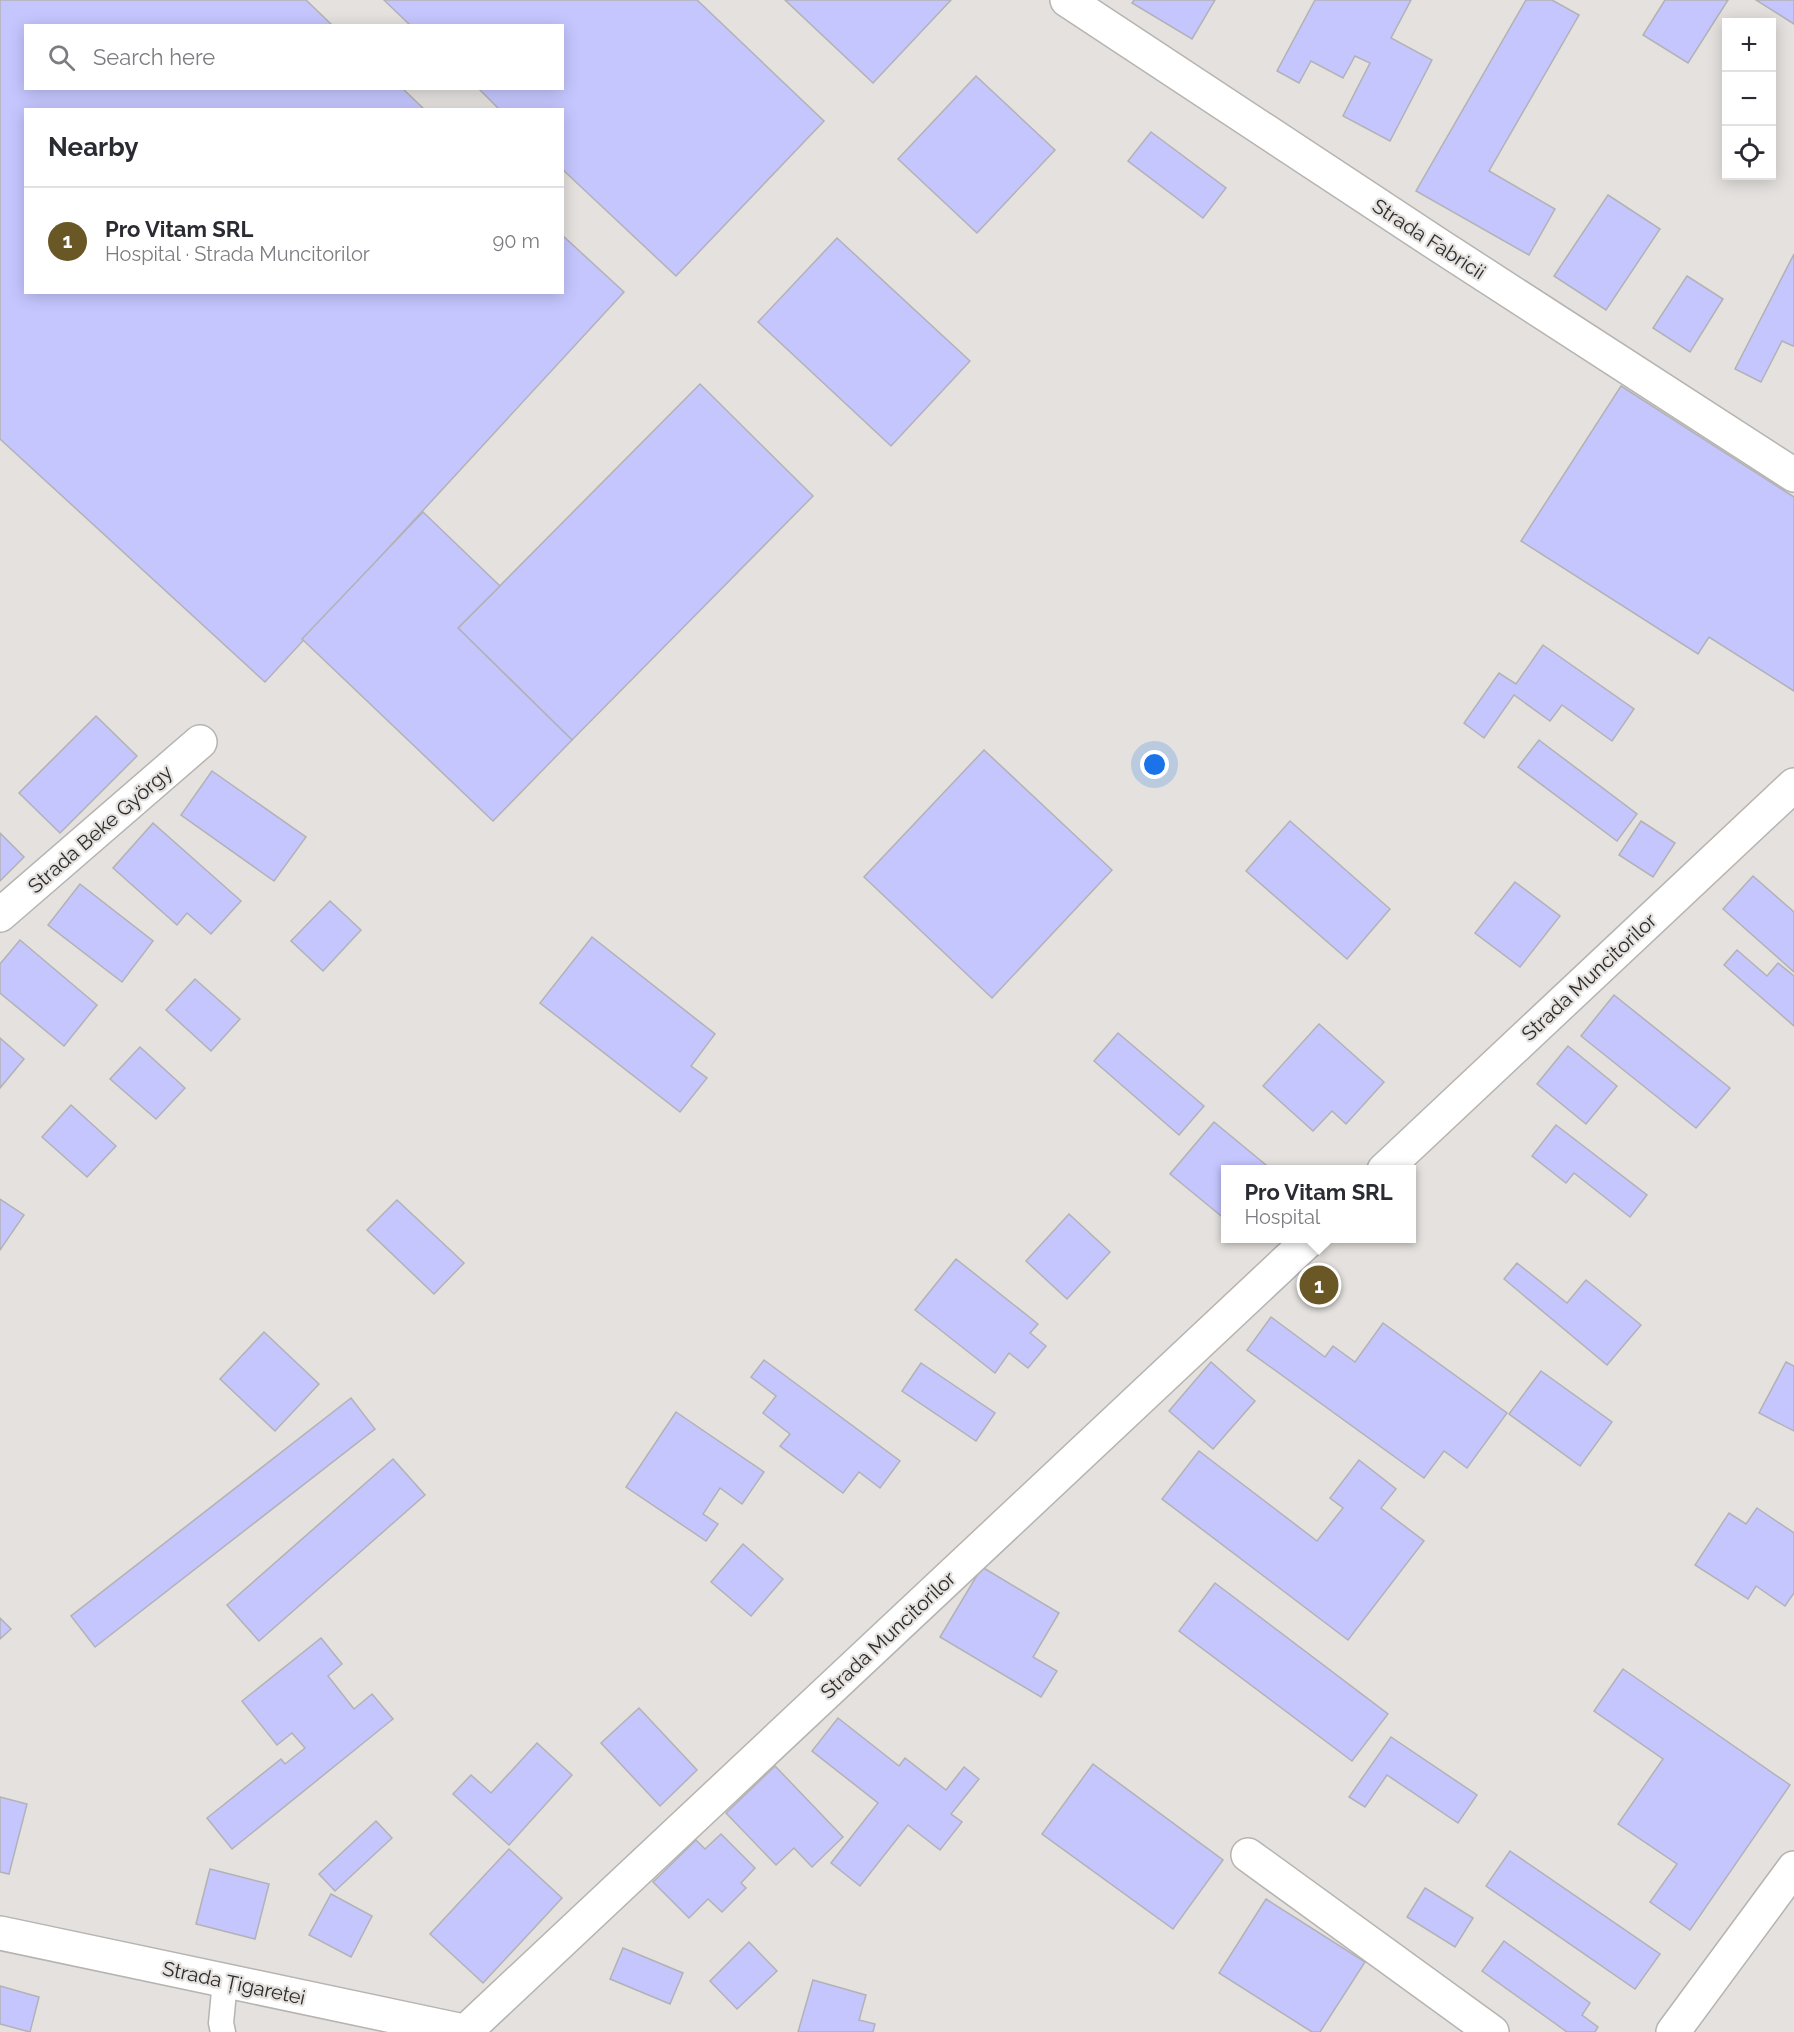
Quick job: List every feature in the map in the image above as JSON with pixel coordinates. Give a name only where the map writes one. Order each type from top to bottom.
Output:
[{"type":"street","name":"Strada Fabricii","points":[[1074,2],[1794,475]]},
{"type":"street","name":"Strada Beke György","points":[[0,915],[200,742]]},
{"type":"street","name":"Strada Muncitorilor","points":[[1389,1165],[1794,785]]},
{"type":"street","name":"Strada Muncitorilor","points":[[467,2032],[1307,1243]]},
{"type":"street","points":[[1248,1855],[1492,2032]]},
{"type":"street","points":[[1673,2032],[1794,1868]]},
{"type":"street","name":"Strada Țigaretei","points":[[0,1933],[467,2032]]},
{"type":"lane","points":[[223,2032],[221,2023],[225,1981]]},
{"type":"building","points":[[0,0],[306,0],[331,24],[24,24],[24,90],[404,90],[423,108],[24,108],[24,294],[564,294],[564,237],[624,292],[265,682],[0,439]]},
{"type":"building","points":[[384,0],[697,0],[824,121],[676,276],[564,171],[564,108],[498,108],[480,90],[564,90],[564,24],[409,24]]},
{"type":"building","points":[[785,0],[951,0],[873,83]]},
{"type":"building","points":[[1134,0],[1215,0],[1192,39],[1132,3]]},
{"type":"building","points":[[1315,0],[1411,0],[1391,38],[1432,60],[1390,141],[1343,116],[1370,63],[1355,56],[1343,78],[1311,61],[1299,83],[1277,71]]},
{"type":"building","points":[[1526,0],[1552,0],[1579,15],[1489,171],[1555,209],[1529,255],[1416,191]]},
{"type":"building","points":[[1665,0],[1728,0],[1688,63],[1643,35]]},
{"type":"building","points":[[1756,0],[1794,0],[1794,24]]},
{"type":"building","points":[[976,76],[1055,150],[977,233],[898,159]]},
{"type":"building","points":[[1151,132],[1226,188],[1203,218],[1128,161]]},
{"type":"building","points":[[1608,195],[1660,229],[1606,310],[1554,276]]},
{"type":"building","points":[[837,238],[970,361],[891,446],[758,322]]},
{"type":"building","points":[[1794,254],[1794,344],[1793,346],[1782,341],[1761,382],[1735,369]]},
{"type":"building","points":[[1687,276],[1723,299],[1690,352],[1653,328]]},
{"type":"building","points":[[700,384],[813,496],[572,740],[458,628]]},
{"type":"building","points":[[1621,386],[1794,497],[1794,691],[1709,637],[1698,654],[1521,541]]},
{"type":"building","points":[[423,512],[500,586],[458,628],[572,740],[493,821],[302,639]]},
{"type":"building","points":[[1543,645],[1634,709],[1612,741],[1562,705],[1550,721],[1514,695],[1484,738],[1464,723],[1499,673],[1516,684]]},
{"type":"building","points":[[96,716],[137,756],[60,833],[19,793]]},
{"type":"building","points":[[1539,740],[1637,814],[1617,841],[1518,767]]},
{"type":"building","points":[[984,750],[1112,870],[992,998],[864,877]]},
{"type":"building","points":[[212,771],[306,837],[274,881],[181,815]]},
{"type":"building","points":[[1290,821],[1390,909],[1347,959],[1246,871]]},
{"type":"building","points":[[1641,821],[1675,843],[1653,877],[1619,855]]},
{"type":"building","points":[[153,823],[241,901],[211,934],[187,913],[177,925],[113,868]]},
{"type":"building","points":[[0,833],[24,857],[0,881]]},
{"type":"building","points":[[1753,876],[1794,912],[1794,972],[1723,909]]},
{"type":"building","points":[[1515,882],[1560,916],[1520,967],[1475,933]]},
{"type":"building","points":[[80,884],[153,941],[122,982],[48,925]]},
{"type":"building","points":[[330,901],[361,930],[323,971],[291,941]]},
{"type":"building","points":[[592,937],[715,1034],[691,1066],[707,1078],[680,1112],[540,1003]]},
{"type":"building","points":[[20,940],[97,1005],[64,1046],[0,993],[0,964]]},
{"type":"building","points":[[1737,950],[1767,976],[1778,963],[1794,976],[1794,1026],[1724,965]]},
{"type":"building","points":[[195,979],[240,1019],[211,1051],[166,1010]]},
{"type":"building","points":[[1614,995],[1730,1088],[1696,1128],[1581,1036]]},
{"type":"building","points":[[1319,1024],[1384,1082],[1346,1124],[1332,1111],[1313,1131],[1263,1086]]},
{"type":"building","points":[[1118,1033],[1204,1106],[1179,1135],[1094,1061]]},
{"type":"building","points":[[0,1038],[24,1059],[0,1088]]},
{"type":"building","points":[[1568,1046],[1617,1086],[1586,1124],[1537,1084]]},
{"type":"building","points":[[140,1047],[185,1088],[156,1119],[110,1079]]},
{"type":"building","points":[[71,1105],[116,1146],[87,1177],[42,1137]]},
{"type":"building","points":[[1214,1122],[1266,1165],[1221,1165],[1221,1216],[1170,1174]]},
{"type":"building","points":[[1556,1125],[1647,1195],[1630,1217],[1574,1173],[1566,1183],[1532,1156]]},
{"type":"building","points":[[0,1199],[24,1215],[0,1250]]},
{"type":"building","points":[[397,1200],[464,1263],[434,1294],[367,1230]]},
{"type":"building","points":[[1069,1214],[1110,1252],[1067,1299],[1026,1261]]},
{"type":"building","points":[[956,1259],[1038,1324],[1030,1333],[1046,1346],[1028,1368],[1009,1353],[995,1373],[915,1310]]},
{"type":"building","points":[[1517,1263],[1567,1303],[1586,1280],[1641,1325],[1607,1365],[1504,1279]]},
{"type":"building","points":[[1271,1317],[1325,1357],[1333,1346],[1355,1362],[1383,1323],[1507,1413],[1467,1468],[1444,1451],[1424,1478],[1247,1350]]},
{"type":"building","points":[[264,1332],[319,1384],[275,1431],[220,1379]]},
{"type":"building","points":[[764,1360],[900,1461],[880,1488],[859,1472],[843,1493],[780,1446],[790,1434],[763,1413],[776,1396],[751,1377]]},
{"type":"building","points":[[1211,1362],[1255,1401],[1213,1449],[1169,1411]]},
{"type":"building","points":[[1786,1362],[1794,1366],[1794,1431],[1759,1413]]},
{"type":"building","points":[[921,1363],[995,1413],[976,1441],[902,1391]]},
{"type":"building","points":[[1541,1371],[1612,1422],[1580,1466],[1509,1414]]},
{"type":"building","points":[[351,1398],[375,1429],[95,1647],[71,1616]]},
{"type":"building","points":[[676,1412],[764,1472],[742,1504],[720,1488],[703,1514],[718,1524],[706,1541],[626,1487]]},
{"type":"building","points":[[1199,1451],[1317,1541],[1343,1508],[1330,1498],[1359,1460],[1396,1489],[1381,1508],[1424,1541],[1348,1640],[1162,1499]]},
{"type":"building","points":[[393,1459],[425,1495],[259,1641],[227,1605]]},
{"type":"building","points":[[1757,1508],[1794,1533],[1794,1593],[1785,1606],[1756,1586],[1748,1599],[1695,1565],[1729,1513],[1746,1524]]},
{"type":"building","points":[[743,1544],[783,1579],[751,1616],[711,1582]]},
{"type":"building","points":[[982,1567],[1059,1613],[1033,1657],[1057,1671],[1041,1697],[940,1637]]},
{"type":"building","points":[[1215,1583],[1388,1714],[1352,1761],[1179,1631]]},
{"type":"building","points":[[0,1618],[11,1629],[0,1639]]},
{"type":"building","points":[[321,1638],[342,1664],[328,1676],[354,1709],[372,1694],[393,1719],[232,1849],[207,1818],[281,1759],[285,1764],[305,1748],[292,1733],[277,1745],[242,1701]]},
{"type":"building","points":[[1623,1669],[1790,1785],[1690,1930],[1650,1902],[1677,1864],[1618,1824],[1663,1759],[1594,1711]]},
{"type":"building","points":[[639,1708],[697,1770],[660,1806],[601,1743]]},
{"type":"building","points":[[838,1718],[899,1766],[905,1758],[946,1790],[964,1767],[979,1779],[951,1814],[962,1822],[940,1850],[908,1825],[860,1886],[831,1863],[878,1803],[812,1751]]},
{"type":"building","points":[[1391,1737],[1477,1795],[1458,1823],[1387,1775],[1365,1807],[1349,1797]]},
{"type":"building","points":[[537,1743],[572,1775],[509,1845],[453,1794],[471,1775],[491,1793]]},
{"type":"building","points":[[1093,1764],[1223,1860],[1173,1929],[1042,1834]]},
{"type":"building","points":[[775,1766],[843,1837],[812,1867],[794,1848],[776,1865],[726,1813]]},
{"type":"building","points":[[0,1797],[27,1804],[9,1874],[0,1872]]},
{"type":"building","points":[[376,1821],[392,1838],[335,1891],[319,1874]]},
{"type":"building","points":[[721,1834],[755,1868],[741,1883],[746,1888],[722,1912],[708,1899],[689,1918],[653,1882],[696,1840],[705,1849]]},
{"type":"building","points":[[509,1849],[562,1898],[483,1983],[430,1934]]},
{"type":"building","points":[[1510,1851],[1660,1954],[1635,1989],[1486,1886]]},
{"type":"building","points":[[210,1869],[269,1884],[255,1939],[196,1924]]},
{"type":"building","points":[[1425,1888],[1473,1918],[1455,1947],[1407,1917]]},
{"type":"building","points":[[331,1894],[372,1916],[351,1957],[309,1935]]},
{"type":"building","points":[[1266,1899],[1365,1962],[1320,2032],[1312,2032],[1219,1973]]},
{"type":"building","points":[[1504,1941],[1590,2003],[1582,2015],[1598,2027],[1595,2032],[1567,2032],[1482,1971]]},
{"type":"building","points":[[749,1942],[777,1971],[737,2009],[710,1981]]},
{"type":"building","points":[[623,1948],[683,1973],[670,2004],[610,1979]]},
{"type":"building","points":[[813,1980],[866,1995],[859,2020],[875,2024],[873,2032],[798,2032]]},
{"type":"building","points":[[0,1986],[39,1997],[30,2032],[0,2024]]},
{"type":"place","name":"Pro Vitam SRL","points":[[1319,1285]]}]
